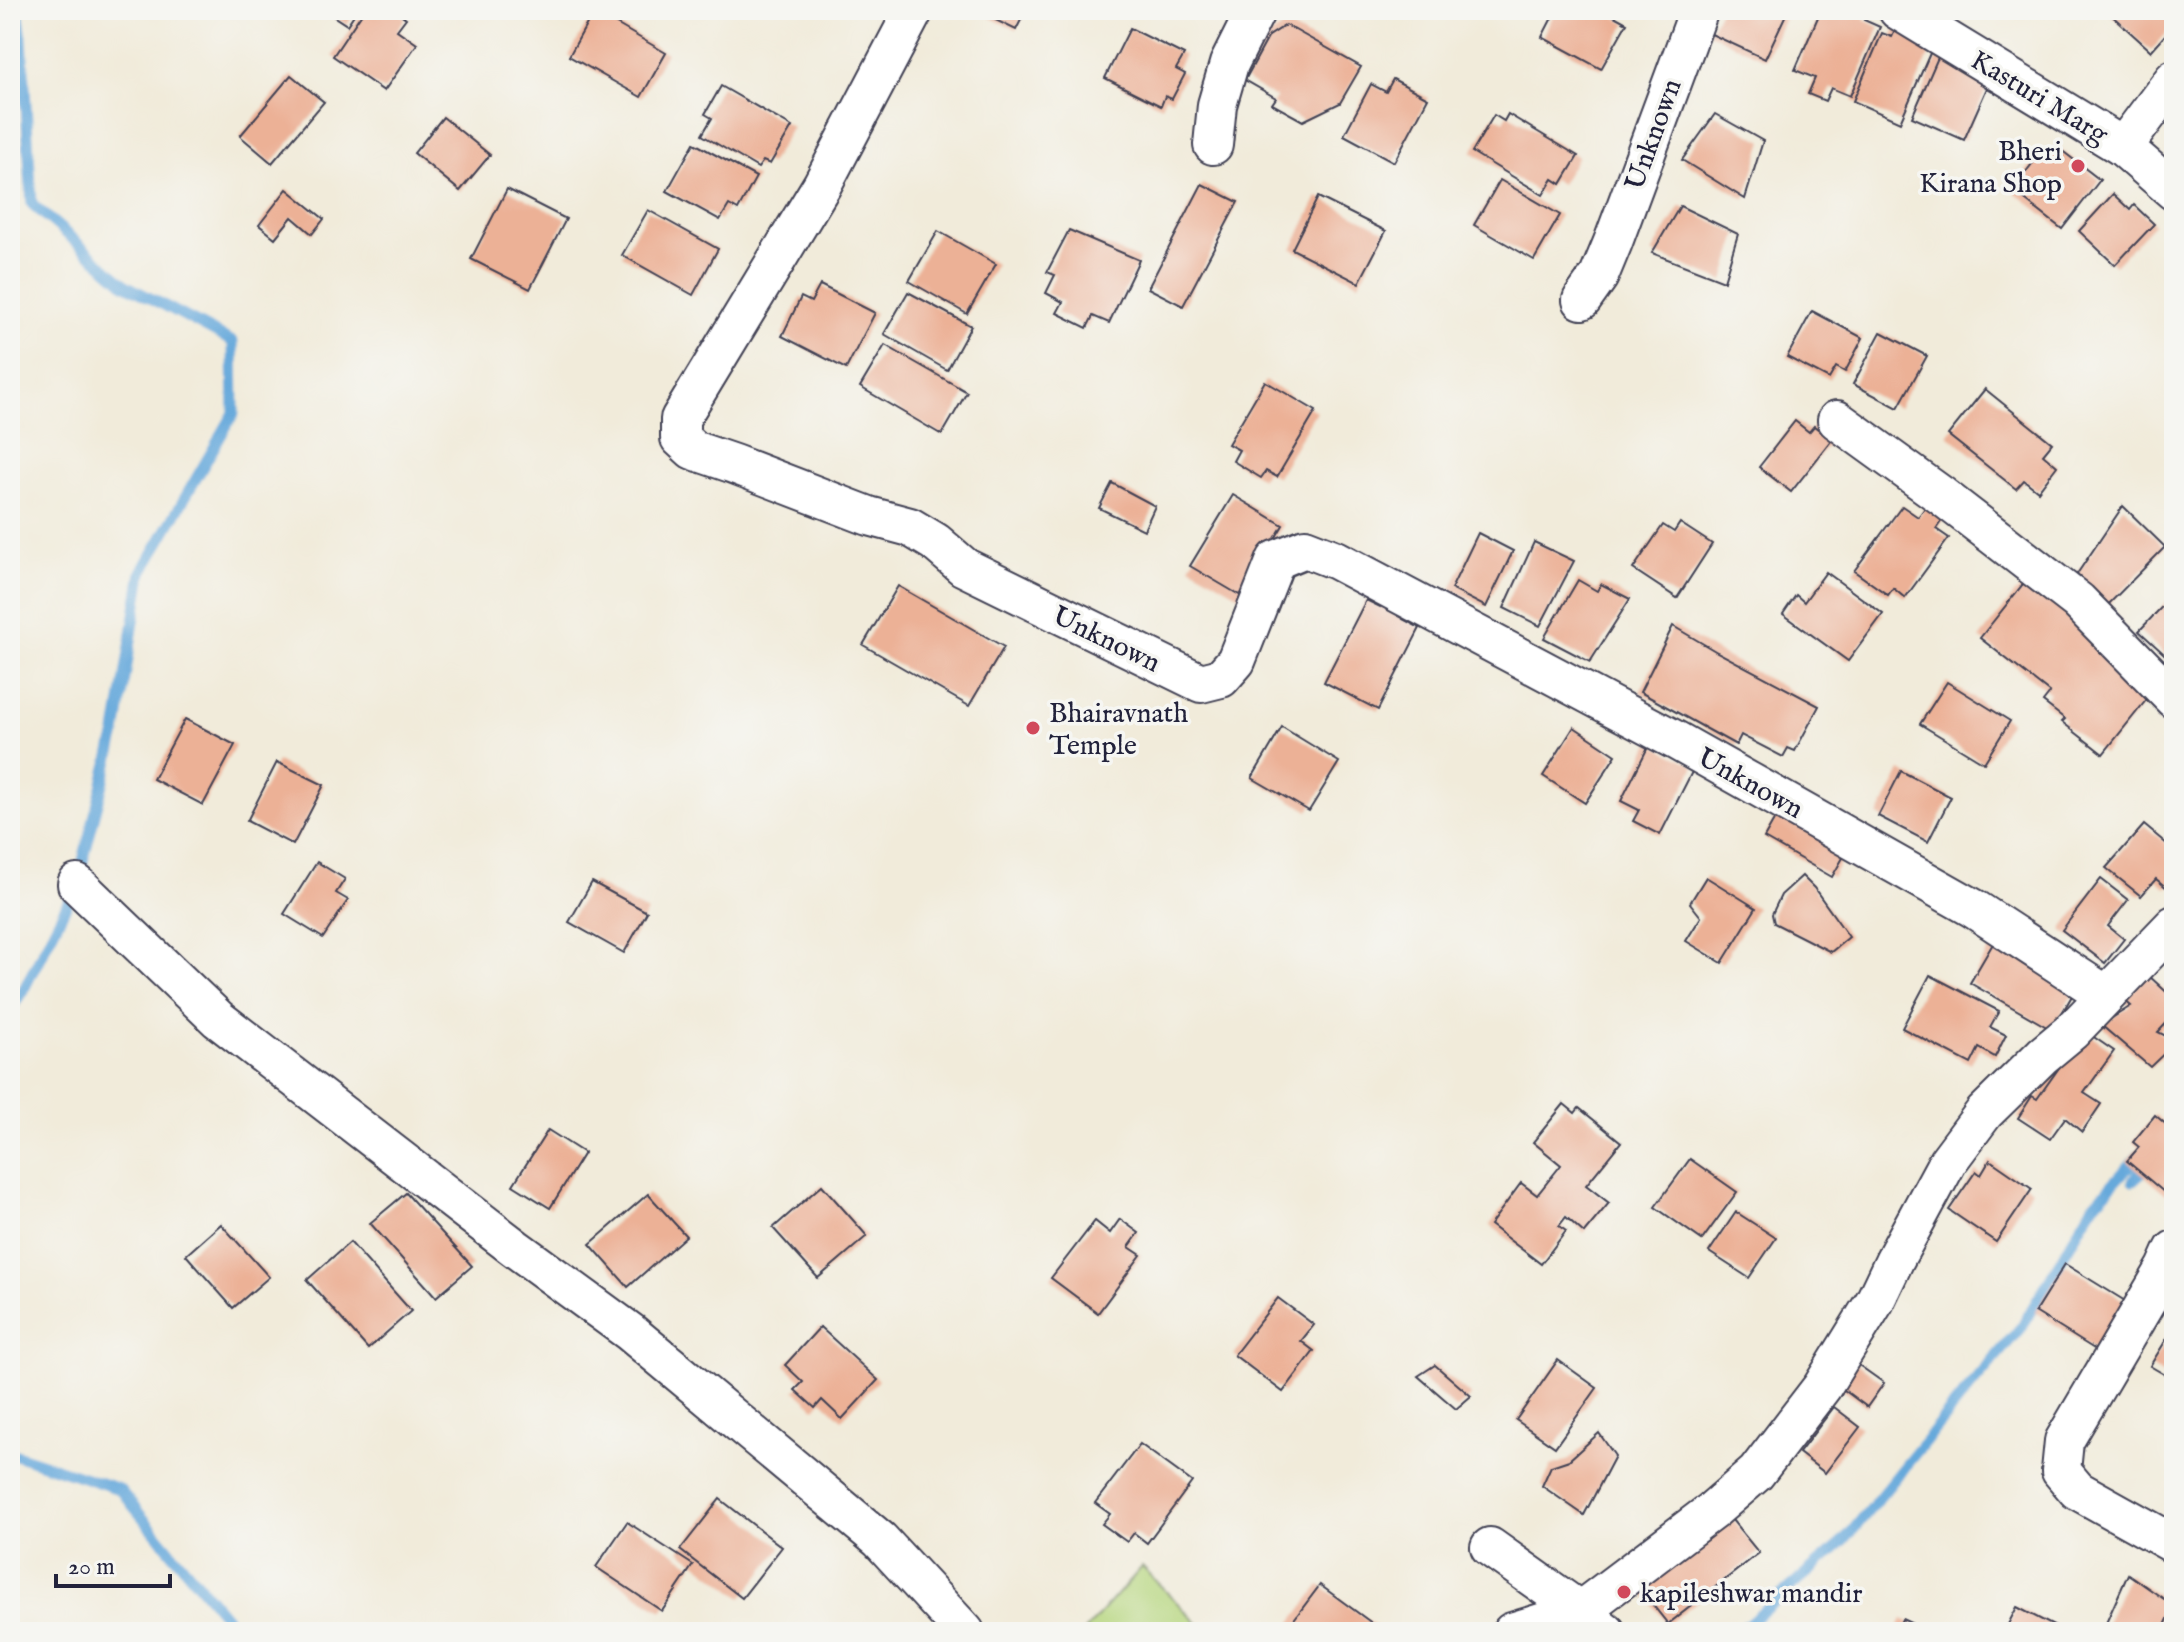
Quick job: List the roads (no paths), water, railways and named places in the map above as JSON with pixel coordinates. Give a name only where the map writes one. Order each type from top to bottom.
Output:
[{"type":"street","name":"Unknown","points":[[914,10],[822,185],[680,419],[680,438],[693,450],[869,516],[910,527],[935,542],[964,567],[1201,683],[1221,678],[1236,661],[1276,560],[1305,548],[1316,552],[1677,741],[1973,908],[2106,995]]},
{"type":"street","points":[[1213,145],[1217,105],[1229,64],[1256,10]]},
{"type":"street","name":"Unknown","points":[[1582,300],[1599,276],[1613,242],[1699,10]]},
{"type":"street","name":"Kasturi Marg","points":[[1898,10],[2123,147],[2174,191]]},
{"type":"street","points":[[2123,147],[2174,79]]},
{"type":"street","points":[[1837,420],[2078,601],[2174,699]]},
{"type":"street","points":[[77,884],[218,1019],[502,1239],[630,1332],[880,1540],[965,1632]]},
{"type":"street","points":[[1512,1632],[1593,1622],[1756,1473],[1822,1387],[1875,1301],[1948,1161],[1975,1125],[1993,1103],[2072,1031],[2174,925]]},
{"type":"street","points":[[2174,1250],[2064,1441],[2061,1471],[2077,1490],[2174,1544]]},
{"type":"street","points":[[1490,1547],[1593,1622]]},
{"type":"waterway","points":[[10,1011],[77,884],[116,733],[142,572],[234,413],[233,342],[126,285],[32,204],[18,10]]},
{"type":"waterway","points":[[2146,1159],[2133,1181],[2174,1144]]},
{"type":"waterway","points":[[1739,1632],[1844,1541],[2022,1326],[2092,1207],[2139,1155]]},
{"type":"waterway","points":[[10,1453],[119,1489],[238,1632]]},
{"type":"place","name":"Bheri Kirana Shop","points":[[2078,166]]},
{"type":"place","name":"Bhairavnath Temple","points":[[1033,728]]},
{"type":"place","name":"kapileshwar mandir","points":[[1624,1592]]}]
